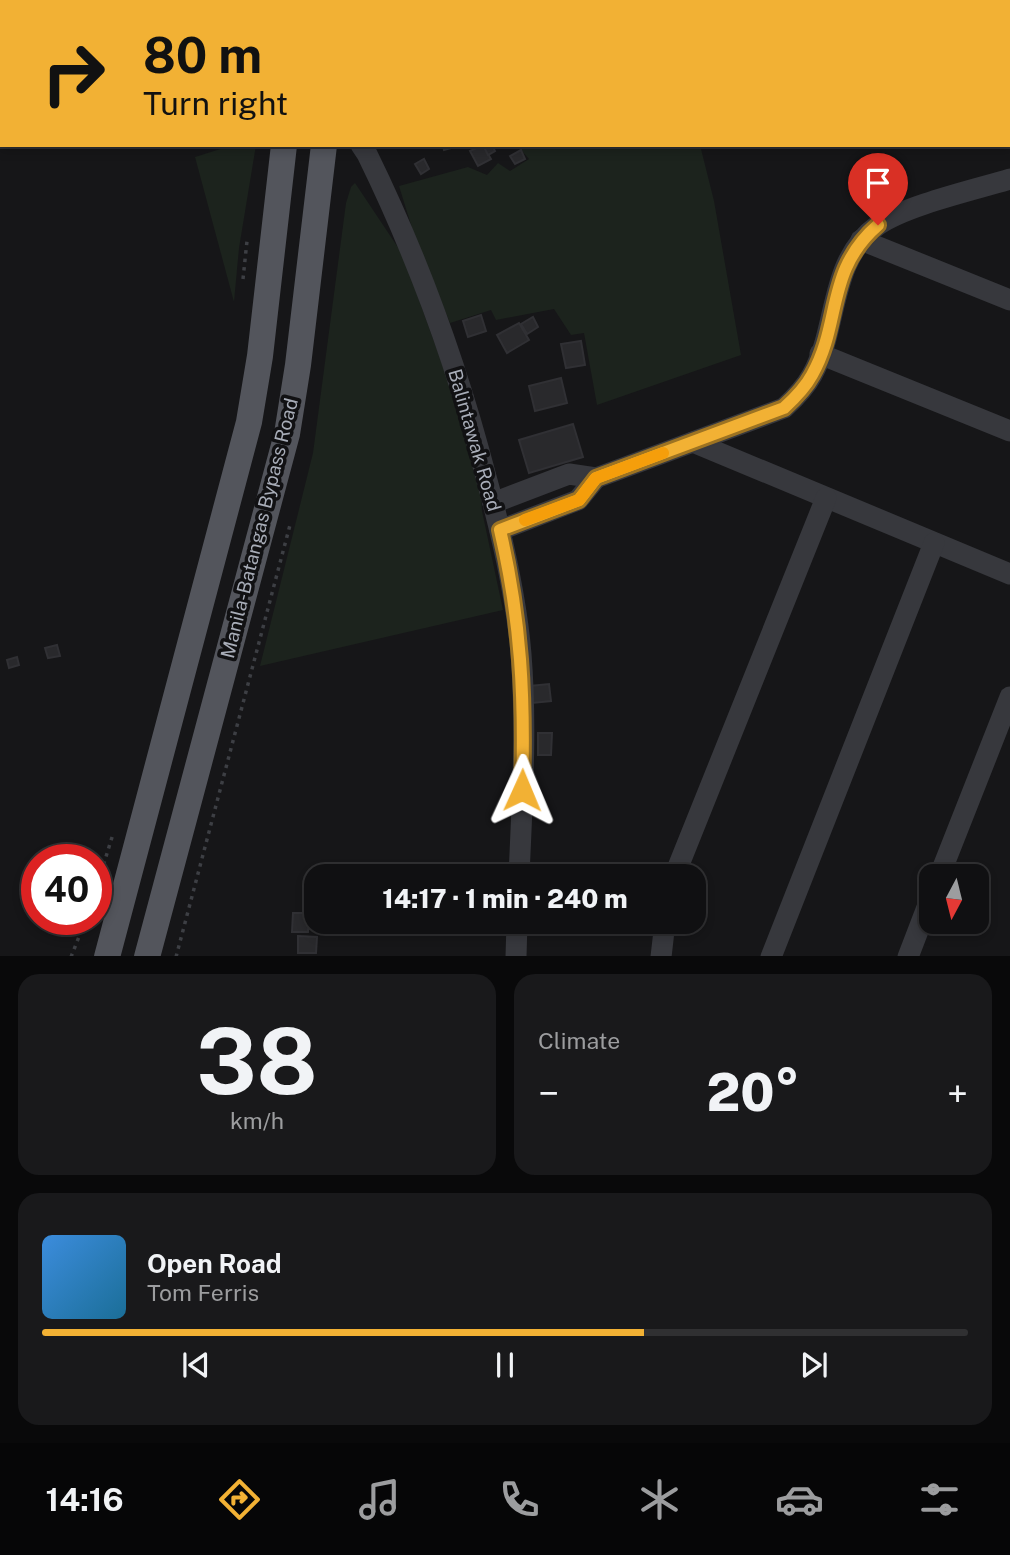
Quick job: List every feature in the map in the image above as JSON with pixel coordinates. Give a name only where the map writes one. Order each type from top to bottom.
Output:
[{"type":"main road","name":"Manila-Batangas Bypass Road","points":[[107,956],[250,422],[284,147]]},
{"type":"main road","name":"Manila-Batangas Bypass Road","points":[[147,956],[287,434],[298,365],[324,147]]},
{"type":"main road","points":[[269,262],[308,269]]},
{"type":"main road","name":"Manila-Batangas Bypass Road","points":[[98,956],[124,897]]},
{"type":"main road","name":"Manila-Batangas Bypass Road","points":[[136,956],[161,905]]},
{"type":"street","name":"Balintawak Road","points":[[362,147],[405,233],[442,327],[500,530],[521,655],[523,767],[519,864]]},
{"type":"street","points":[[493,503],[569,474],[596,478],[784,408],[799,394],[813,374],[839,284],[849,258],[861,240],[878,225],[896,215],[1010,179]]},
{"type":"street","points":[[861,240],[1010,300]]},
{"type":"street","points":[[820,354],[1010,432]]},
{"type":"street","points":[[693,442],[1010,574]]},
{"type":"street","points":[[500,530],[579,500],[596,478]]},
{"type":"street","points":[[679,864],[827,498]]},
{"type":"street","points":[[771,956],[934,542]]},
{"type":"street","points":[[944,864],[1010,697]]},
{"type":"street","points":[[908,956],[919,928]]},
{"type":"street","points":[[516,956],[517,934]]},
{"type":"street","points":[[661,956],[664,934]]},
{"type":"path","points":[[242,281],[248,235]]},
{"type":"path","points":[[110,844],[113,833]]},
{"type":"path","points":[[71,956],[80,935]]},
{"type":"shaded area","points":[[227,147],[256,147],[239,248],[234,302],[195,157]]},
{"type":"shaded area","points":[[519,147],[700,147],[714,201],[741,355],[597,405],[584,333],[571,335],[554,309],[496,320],[491,310],[450,323],[412,228],[399,186],[468,167],[487,175],[498,163],[510,171],[529,159]]},
{"type":"shaded area","points":[[355,183],[403,255],[446,375],[481,496],[503,610],[260,666],[313,453],[346,203]]},
{"type":"building","points":[[484,147],[491,159],[478,166],[470,151]]},
{"type":"building","points":[[484,147],[493,147],[495,151],[488,155]]},
{"type":"building","points":[[521,150],[525,159],[515,164],[510,156]]},
{"type":"building","points":[[424,159],[429,169],[421,174],[415,164]]},
{"type":"building","points":[[481,315],[486,331],[468,337],[463,321]]},
{"type":"building","points":[[533,317],[538,327],[527,334],[521,324]]},
{"type":"building","points":[[519,323],[529,340],[507,353],[497,335]]},
{"type":"building","points":[[581,341],[585,365],[566,368],[561,344]]},
{"type":"building","points":[[561,378],[567,403],[535,411],[529,386]]},
{"type":"building","points":[[573,424],[583,457],[529,473],[519,440]]},
{"type":"building","points":[[57,645],[60,656],[48,658],[45,648]]},
{"type":"building","points":[[17,657],[19,665],[9,668],[7,660]]},
{"type":"building","points":[[549,684],[551,701],[532,703],[530,686]]},
{"type":"building","points":[[538,733],[552,733],[551,755],[538,755]]},
{"type":"building","points":[[293,913],[304,913],[304,932],[292,932]]},
{"type":"building","points":[[298,936],[317,937],[316,953],[298,953]]},
{"type":"slow traffic","points":[[525,520],[579,500],[596,478],[663,453]]},
{"type":"route","points":[[522,790],[521,655],[500,530],[579,500],[596,478],[784,408],[799,394],[813,374],[849,258],[861,240],[878,225]]}]
